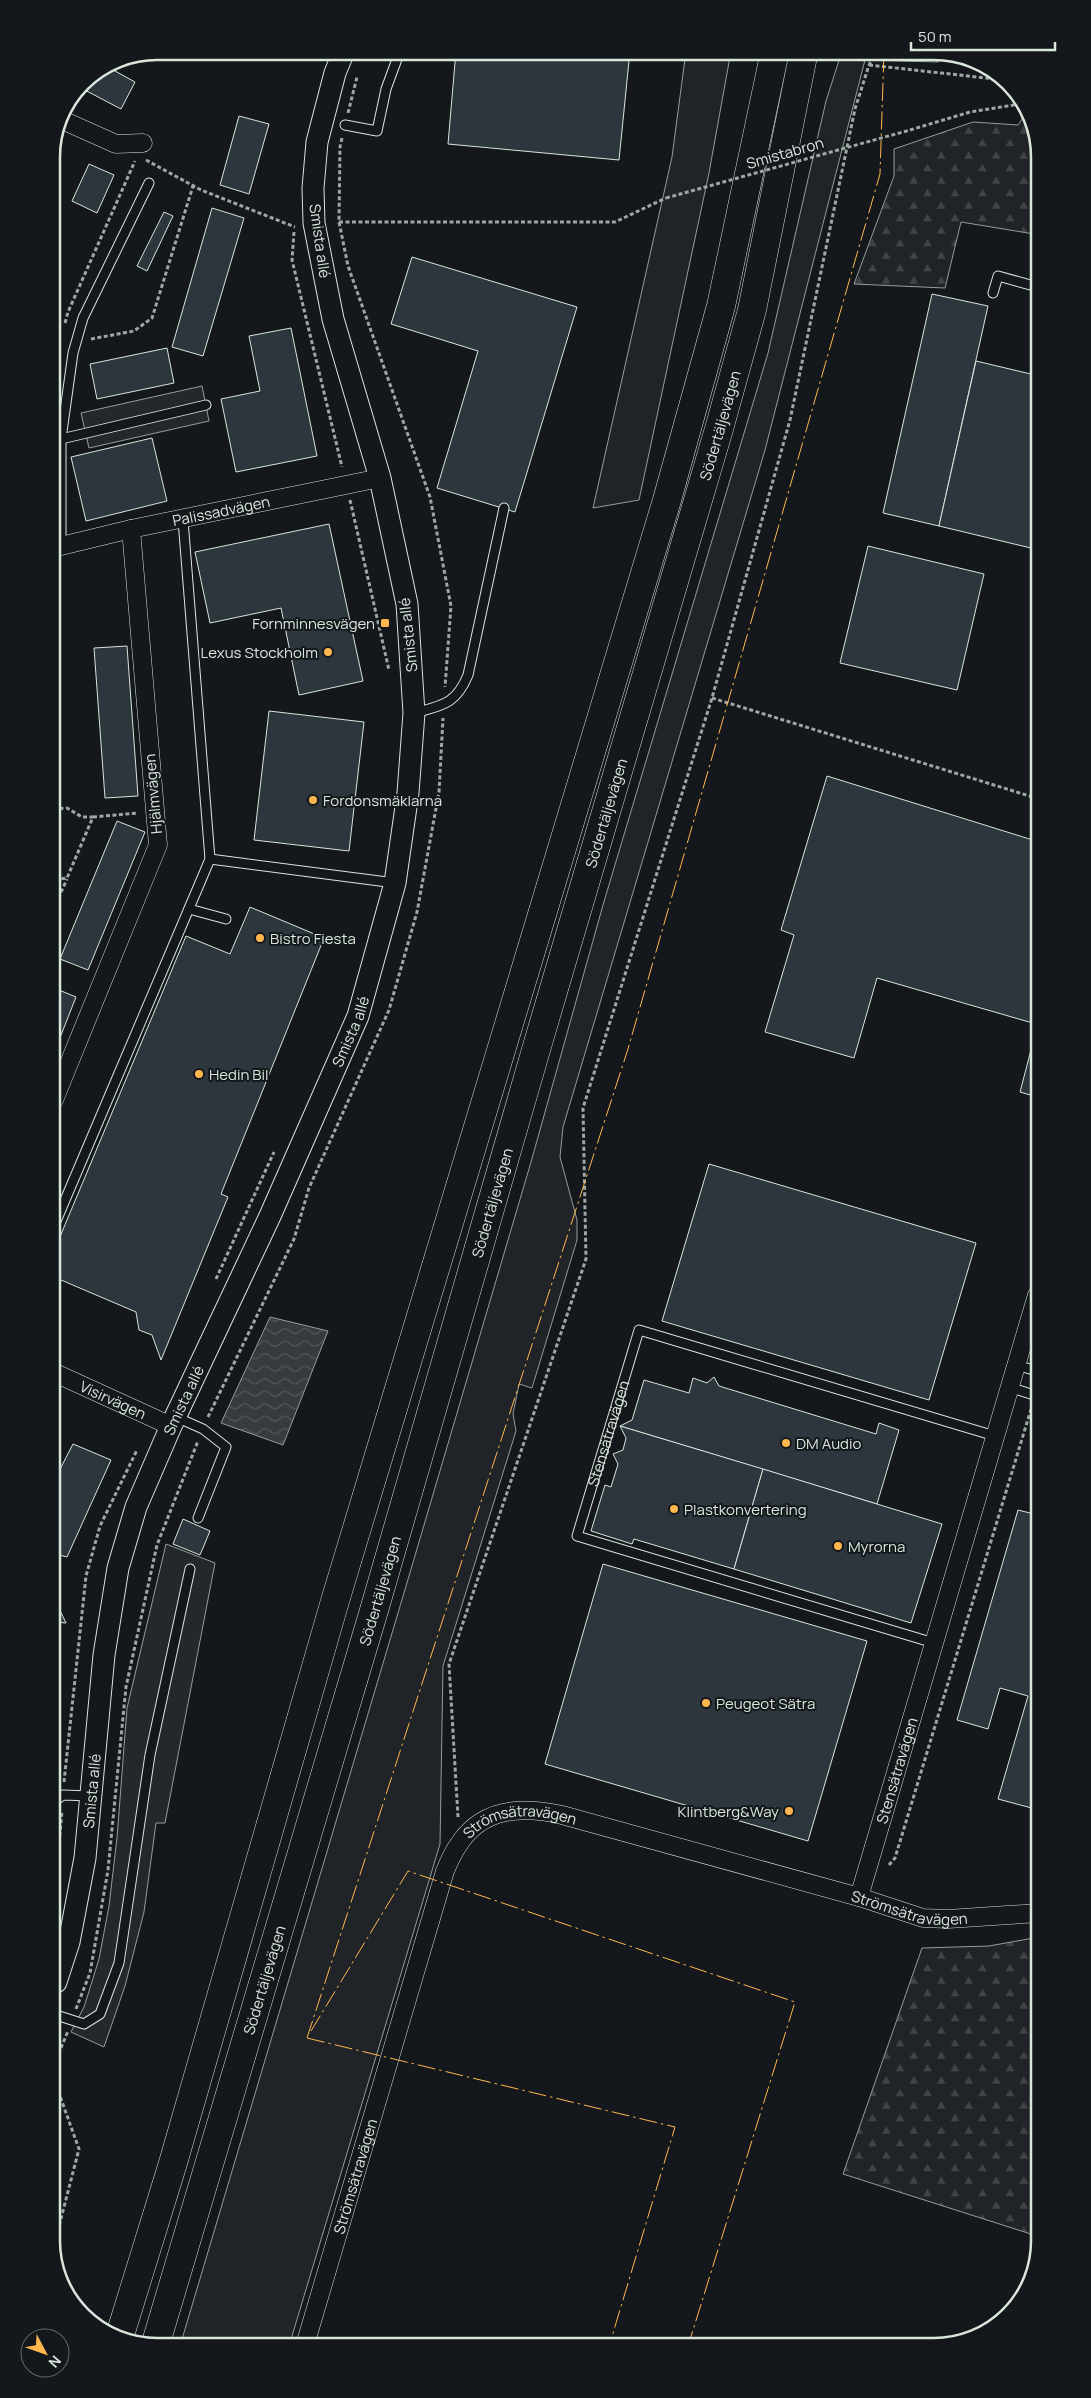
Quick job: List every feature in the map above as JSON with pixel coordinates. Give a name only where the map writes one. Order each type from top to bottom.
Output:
[{"type":"highway","name":"Södertäljevägen","points":[[121,2331],[176,2154],[334,1601],[666,500],[721,306],[773,60]]},
{"type":"highway","name":"Södertäljevägen","points":[[157,2338],[375,1607],[540,1036],[720,429],[752,310],[802,60]]},
{"type":"street","name":"Smista allé","points":[[60,1970],[69,1942],[81,1877],[104,1655],[118,1568],[136,1508],[166,1420],[270,1216],[358,1016],[395,884],[408,793],[414,713],[407,604],[380,478],[304,225],[313,188],[316,142],[332,82],[341,60]]},
{"type":"street","points":[[66,122],[116,144],[144,143]]},
{"type":"street","name":"Palissadvägen","points":[[61,546],[131,529],[184,520],[380,478]]},
{"type":"street","name":"Hjälmvägen","points":[[60,1085],[158,846],[131,529]]},
{"type":"street","name":"Stensätravägen","points":[[859,1897],[1031,1314]]},
{"type":"street","name":"Visirvägen","points":[[60,1374],[166,1420]]},
{"type":"street","name":"Strömsätravägen","points":[[307,2338],[445,1871],[459,1843],[471,1830],[491,1817],[522,1808],[543,1810],[859,1897],[923,1918],[948,1919],[1031,1914]]},
{"type":"lane","points":[[345,125],[377,131],[386,89],[397,60]]},
{"type":"lane","points":[[61,546],[63,506],[62,439],[74,353],[83,318],[149,183]]},
{"type":"lane","points":[[993,293],[998,276],[1031,285]]},
{"type":"lane","points":[[62,439],[206,405]]},
{"type":"lane","points":[[414,713],[444,705],[456,697],[462,689],[468,675],[504,508]]},
{"type":"lane","points":[[60,1212],[210,859],[184,520]]},
{"type":"lane","points":[[210,859],[395,884]]},
{"type":"lane","points":[[189,909],[226,918]]},
{"type":"lane","name":"Stensätravägen","points":[[934,1643],[578,1536],[580,1527],[639,1330],[995,1436]]},
{"type":"lane","points":[[1016,1365],[1031,1369]]},
{"type":"lane","points":[[1009,1387],[1031,1394]]},
{"type":"lane","points":[[166,1420],[203,1429],[226,1447],[198,1518]]},
{"type":"lane","points":[[60,2016],[84,2024],[100,2014],[119,1963],[150,1754],[190,1569]]},
{"type":"lane","points":[[60,1798],[90,1796]]},
{"type":"path","points":[[361,66],[363,60]]},
{"type":"path","points":[[459,1843],[449,1664],[586,1258],[583,1108],[712,698],[790,420],[855,109],[872,60]]},
{"type":"path","points":[[869,65],[991,79]]},
{"type":"path","points":[[60,2050],[90,1973],[108,1870],[126,1686],[155,1555],[203,1429],[294,1239],[309,1188],[389,1010],[417,912],[437,801],[451,606],[430,497],[348,266],[339,222],[340,147],[358,73]]},
{"type":"path","name":"Smistabron","points":[[304,225],[339,222],[616,222],[666,198],[970,112],[1016,105]]},
{"type":"path","points":[[144,143],[145,159],[193,186],[304,225],[292,260],[390,670]]},
{"type":"path","points":[[63,331],[68,312],[144,143]]},
{"type":"path","points":[[78,340],[134,332],[152,318],[193,186]]},
{"type":"path","points":[[712,698],[1031,796]]},
{"type":"path","points":[[60,808],[67,808],[82,817],[93,817],[60,894]]},
{"type":"path","points":[[60,879],[67,878]]},
{"type":"path","points":[[214,1282],[276,1147]]},
{"type":"path","points":[[883,1871],[895,1858],[1031,1411]]},
{"type":"path","points":[[60,1790],[86,1576],[100,1526],[166,1420]]},
{"type":"path","points":[[60,2096],[79,2149],[60,2222]]},
{"type":"green space","points":[[685,60],[729,60],[709,173],[639,500],[593,508],[672,157]]},
{"type":"green space","points":[[839,60],[865,60],[765,450],[563,1127],[560,1157],[577,1220],[577,1240],[532,1388],[519,1384],[513,1414],[516,1431],[443,1666],[440,1844],[291,2338],[182,2338],[531,1162],[603,905],[768,353],[826,101]]},
{"type":"green space","points":[[865,60],[938,60],[938,62]]},
{"type":"green space","points":[[1023,118],[1030,144],[1031,234],[961,222],[945,288],[854,284],[894,176],[894,149],[973,122],[1018,125]]},
{"type":"green space","points":[[1031,1938],[1031,2234],[843,2174],[922,1948],[989,1946]]},
{"type":"shaded area","points":[[202,386],[209,421],[89,448],[81,413]]},
{"type":"shaded area","points":[[166,1544],[215,1563],[165,1823],[156,1823],[144,1912],[125,1986],[104,2047],[71,2032],[84,2007],[99,1959],[109,1906],[117,1838],[127,1708]]},
{"type":"water","points":[[270,1317],[328,1331],[283,1445],[221,1423]]},
{"type":"building","points":[[455,60],[629,60],[619,160],[448,144]]},
{"type":"building","points":[[114,70],[135,82],[121,109],[86,91],[103,76]]},
{"type":"building","points":[[239,116],[269,124],[249,194],[220,185]]},
{"type":"building","points":[[89,164],[114,175],[97,213],[72,201]]},
{"type":"building","points":[[212,208],[244,218],[203,356],[172,347]]},
{"type":"building","points":[[164,212],[173,216],[147,271],[137,266]]},
{"type":"building","points":[[412,257],[577,307],[515,512],[437,488],[478,351],[391,324]]},
{"type":"building","points":[[932,294],[988,306],[939,526],[883,513]]},
{"type":"building","points":[[291,328],[317,456],[236,472],[221,399],[260,391],[249,336]]},
{"type":"building","points":[[167,348],[174,383],[97,399],[90,364]]},
{"type":"building","points":[[976,361],[1031,374],[1031,548],[939,526]]},
{"type":"building","points":[[152,438],[167,501],[86,521],[71,457]]},
{"type":"building","points":[[329,524],[363,681],[299,695],[281,608],[210,623],[195,552]]},
{"type":"building","points":[[868,546],[984,574],[957,690],[840,663]]},
{"type":"building","points":[[127,646],[138,796],[105,798],[94,648]]},
{"type":"building","points":[[269,711],[364,722],[349,851],[254,840]]},
{"type":"building","points":[[827,776],[1031,839],[1031,1023],[877,978],[854,1058],[765,1032],[794,935],[781,930]]},
{"type":"building","points":[[117,821],[145,832],[88,970],[60,959]]},
{"type":"building","name":"Hedin Bil","points":[[250,907],[324,938],[221,1194],[228,1197],[161,1360],[152,1335],[139,1330],[136,1312],[60,1280],[60,1237],[186,936],[230,954]]},
{"type":"building","points":[[60,990],[76,997],[60,1038]]},
{"type":"building","points":[[1031,1050],[1031,1095],[1020,1092]]},
{"type":"building","points":[[709,1164],[976,1243],[929,1400],[662,1321]]},
{"type":"building","name":"DM Audio","points":[[714,1377],[719,1386],[876,1434],[879,1423],[899,1430],[877,1504],[620,1426],[632,1420],[644,1380],[689,1393],[693,1378],[707,1383]]},
{"type":"building","name":"Plastkonvertering","points":[[620,1426],[763,1469],[734,1569],[634,1539],[632,1544],[591,1531],[605,1485],[611,1487],[618,1464],[613,1454],[623,1450],[626,1438]]},
{"type":"building","points":[[73,1444],[111,1460],[67,1557],[60,1555],[60,1469]]},
{"type":"building","name":"Myrorna","points":[[763,1469],[942,1524],[911,1623],[734,1569]]},
{"type":"building","points":[[1018,1510],[1031,1513],[1031,1808],[998,1799],[1028,1696],[1000,1688],[988,1729],[957,1720]]},
{"type":"building","points":[[183,1519],[210,1531],[200,1555],[173,1544]]},
{"type":"building","name":"Peugeot Sätra","points":[[603,1564],[867,1641],[808,1841],[545,1764]]},
{"type":"building","points":[[60,1610],[66,1623],[60,1622]]},
{"type":"power","points":[[307,2038],[628,1049],[880,174],[884,60]]},
{"type":"power","points":[[311,2031],[408,1871],[795,2002],[691,2338]]},
{"type":"power","points":[[307,2038],[675,2127],[612,2338]]},
{"type":"place","name":"Fornminnesvägen","points":[[385,623]]},
{"type":"place","name":"Lexus Stockholm","points":[[328,652]]},
{"type":"place","name":"Fordonsmäklarna","points":[[313,800]]},
{"type":"place","name":"Bistro Fiesta","points":[[260,938]]},
{"type":"place","name":"Hedin Bil","points":[[199,1074]]},
{"type":"place","name":"DM Audio","points":[[786,1443]]},
{"type":"place","name":"Plastkonvertering","points":[[674,1509]]},
{"type":"place","name":"Myrorna","points":[[838,1546]]},
{"type":"place","name":"Peugeot Sätra","points":[[706,1703]]},
{"type":"place","name":"Klintberg&Way","points":[[789,1811]]}]
